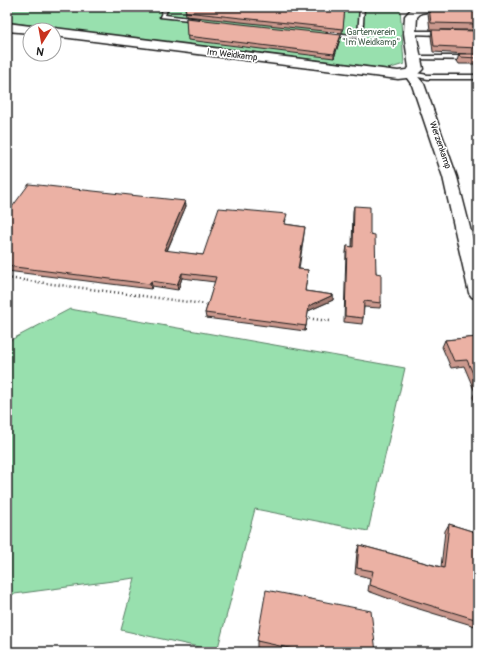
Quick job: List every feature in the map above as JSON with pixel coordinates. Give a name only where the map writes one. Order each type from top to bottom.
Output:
[{"type":"street","points":[[410,74],[416,69],[410,33],[411,16],[415,9],[439,7]]},
{"type":"street","points":[[7,27],[22,29]]},
{"type":"street","name":"Im Weidkamp","points":[[62,33],[384,74],[410,74]]},
{"type":"street","name":"Werzenkamp","points":[[410,74],[418,84],[450,177],[478,293]]},
{"type":"lane","points":[[166,7],[162,16],[202,20]]},
{"type":"lane","points":[[321,33],[360,38],[362,7]]},
{"type":"lane","points":[[410,33],[448,33]]},
{"type":"lane","points":[[413,57],[478,58]]},
{"type":"lane","points":[[410,74],[428,77],[478,76]]},
{"type":"path","points":[[7,278],[217,305]]},
{"type":"path","points":[[300,317],[330,321]]},
{"type":"green space","name":"Gartenverein \"Im Weidkamp\"","points":[[7,7],[400,7],[404,64],[388,69],[62,29],[62,22],[22,22],[22,24],[7,22]]},
{"type":"green space","points":[[70,309],[405,368],[368,531],[255,509],[217,651],[121,630],[135,578],[7,595],[7,342]]},
{"type":"building","points":[[185,7],[345,7],[343,29],[186,12]]},
{"type":"building","points":[[429,7],[478,7],[478,24],[431,23]]},
{"type":"building","points":[[186,18],[341,35],[334,54],[187,36]]},
{"type":"building","points":[[432,30],[478,31],[478,48],[434,46]]},
{"type":"building","points":[[459,54],[478,54],[478,58],[460,57]]},
{"type":"building","points":[[29,184],[185,201],[164,250],[203,255],[219,208],[287,214],[284,224],[305,227],[298,269],[308,270],[305,291],[333,295],[309,306],[306,326],[205,313],[216,277],[182,273],[177,285],[151,281],[150,284],[7,266],[7,214]]},
{"type":"building","points":[[354,206],[370,207],[370,234],[375,235],[376,273],[381,274],[381,303],[364,301],[363,318],[345,316],[347,246],[353,247]]},
{"type":"building","points":[[478,337],[478,385],[467,360],[454,361],[445,340]]},
{"type":"building","points":[[449,524],[478,533],[478,620],[409,599],[370,585],[373,571],[357,568],[359,545],[444,568]]},
{"type":"building","points":[[266,590],[371,611],[376,652],[307,652],[257,641]]}]
